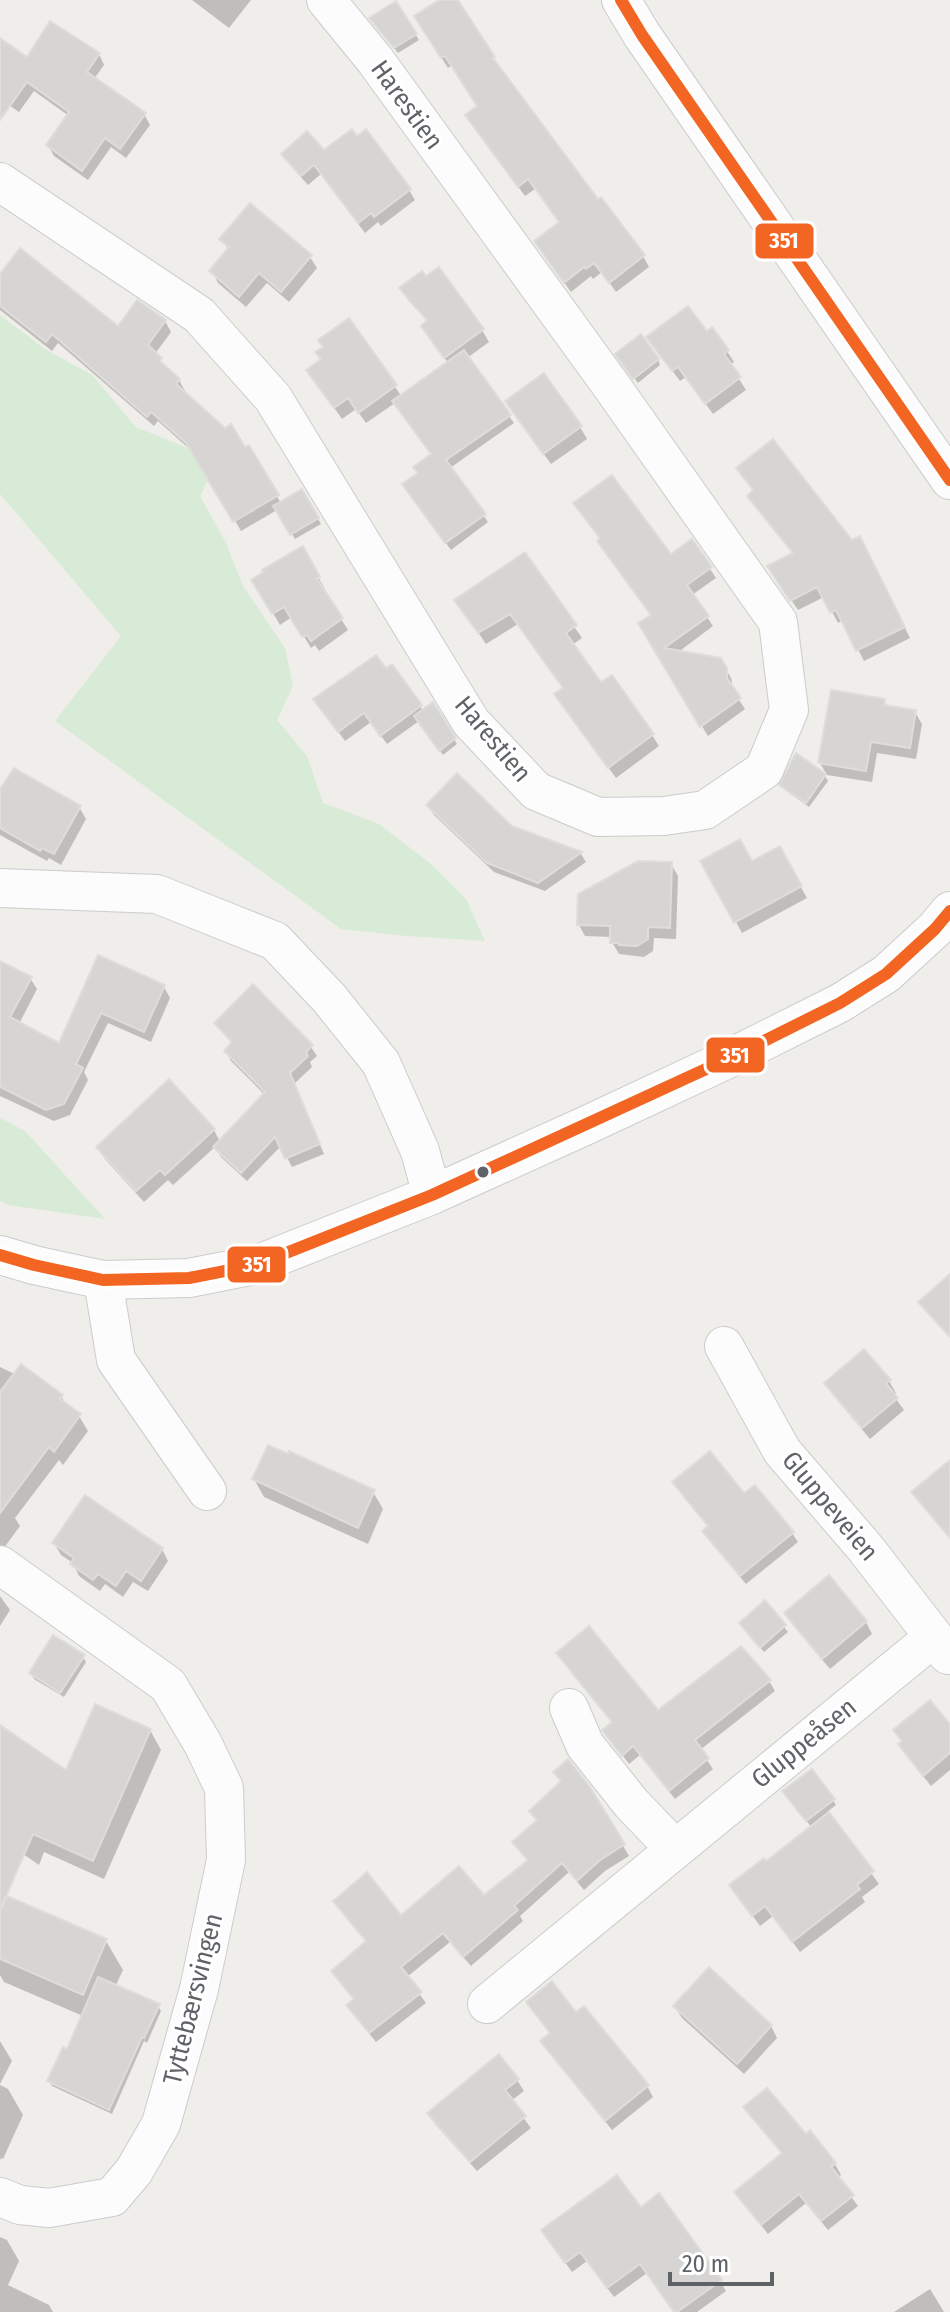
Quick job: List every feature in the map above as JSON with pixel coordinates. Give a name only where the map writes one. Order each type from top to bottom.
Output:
[{"type":"street","name":"Harestien","points":[[0,182],[199,315],[273,398],[471,722],[536,791],[598,817],[664,816],[705,810],[764,770],[789,710],[778,622],[384,72],[326,0]]},
{"type":"street","points":[[621,0],[950,480]]},
{"type":"street","points":[[0,888],[157,894],[275,941],[329,998],[381,1063],[420,1151],[432,1195]]},
{"type":"street","points":[[0,1255],[103,1280],[189,1278],[256,1265],[432,1195],[716,1065],[840,1003],[886,974],[950,911]]},
{"type":"street","points":[[103,1280],[116,1360],[207,1491]]},
{"type":"street","name":"Gluppeveien","points":[[724,1346],[782,1451],[866,1549],[942,1647]]},
{"type":"street","name":"Tyttebærsvingen","points":[[0,1565],[168,1685],[203,1744],[224,1788],[226,1860],[199,1989],[161,2124],[134,2171],[112,2197],[49,2208],[20,2205],[0,2197]]},
{"type":"street","name":"Gluppeåsen","points":[[487,2004],[674,1848],[942,1647]]},
{"type":"street","points":[[569,1708],[585,1745],[631,1803],[674,1848]]},
{"type":"green space","points":[[0,315],[45,349],[92,375],[136,427],[190,449],[208,480],[200,496],[225,541],[243,586],[285,648],[293,686],[277,720],[307,756],[323,803],[379,824],[431,864],[466,899],[485,941],[341,929],[55,721],[121,636],[0,494]]},
{"type":"green space","points":[[0,1118],[25,1131],[105,1219],[8,1205],[0,1201]]},
{"type":"building","points":[[439,0],[458,0],[493,58],[598,199],[601,197],[645,255],[609,283],[594,263],[564,283],[534,241],[559,222],[528,179],[518,187],[465,115],[477,106],[445,56],[441,58],[414,16]]},
{"type":"building","points":[[396,1],[417,34],[394,48],[369,18]]},
{"type":"building","points":[[50,21],[100,53],[87,72],[146,113],[120,149],[105,138],[82,171],[46,145],[69,112],[27,82],[0,120],[0,38],[27,57]]},
{"type":"building","points":[[352,129],[357,136],[366,129],[411,189],[374,217],[371,213],[358,223],[314,165],[301,176],[281,154],[307,131],[324,150]]},
{"type":"building","points":[[250,203],[312,255],[281,292],[259,273],[239,297],[209,271],[229,247],[219,239]]},
{"type":"building","points":[[20,248],[118,326],[137,300],[166,320],[148,345],[180,379],[176,384],[225,428],[231,424],[245,447],[249,445],[279,495],[233,522],[186,443],[151,412],[147,417],[52,334],[46,342],[0,306],[0,274]]},
{"type":"building","points":[[439,267],[484,329],[444,358],[421,326],[427,320],[399,288],[422,271],[426,276]]},
{"type":"building","points":[[688,306],[707,331],[712,327],[729,350],[724,354],[741,377],[705,404],[678,367],[672,371],[646,337]]},
{"type":"building","points":[[349,318],[397,385],[358,413],[348,398],[334,408],[306,370],[321,359],[315,352],[323,347],[318,340]]},
{"type":"building","points":[[641,334],[659,359],[633,379],[615,354]]},
{"type":"building","points":[[464,350],[511,415],[446,460],[486,514],[445,543],[402,484],[418,473],[413,467],[431,454],[392,401]]},
{"type":"building","points":[[544,373],[582,426],[543,454],[505,401]]},
{"type":"building","points":[[773,439],[852,540],[860,536],[905,627],[856,651],[836,610],[830,613],[817,587],[790,601],[767,566],[793,553],[747,496],[753,490],[736,468]]},
{"type":"building","points":[[612,475],[671,554],[692,539],[712,567],[687,585],[709,616],[664,648],[721,658],[727,668],[727,678],[741,698],[700,727],[638,623],[651,615],[573,503]]},
{"type":"building","points":[[302,489],[319,518],[290,535],[273,506]]},
{"type":"building","points":[[303,546],[320,577],[317,579],[343,618],[311,641],[307,635],[302,637],[284,607],[272,614],[251,580]]},
{"type":"building","points":[[525,552],[577,625],[566,633],[601,682],[612,675],[654,734],[608,768],[554,694],[563,688],[510,614],[478,633],[454,600]]},
{"type":"building","points":[[376,655],[386,668],[392,664],[422,705],[380,736],[364,713],[338,732],[313,699]]},
{"type":"building","points":[[831,690],[885,699],[884,705],[916,710],[910,748],[871,742],[866,771],[818,763]]},
{"type":"building","points":[[433,702],[456,738],[439,751],[414,716]]},
{"type":"building","points":[[796,753],[826,774],[806,803],[779,785]]},
{"type":"building","points":[[14,768],[81,806],[54,854],[42,848],[40,851],[0,828],[0,789]]},
{"type":"building","points":[[457,773],[512,826],[582,852],[538,883],[487,863],[426,805]]},
{"type":"building","points":[[740,839],[752,861],[780,846],[802,886],[734,923],[700,861]]},
{"type":"building","points":[[638,861],[672,862],[670,928],[648,927],[648,939],[637,946],[610,943],[610,926],[577,925],[578,894]]},
{"type":"building","points":[[98,955],[165,985],[144,1032],[101,1013],[76,1064],[83,1068],[64,1104],[46,1110],[0,1087],[0,961],[32,977],[10,1017],[59,1043]]},
{"type":"building","points":[[253,984],[313,1045],[306,1052],[308,1056],[290,1073],[320,1144],[285,1159],[275,1137],[241,1173],[213,1147],[265,1092],[224,1051],[232,1042],[214,1023]]},
{"type":"building","points":[[169,1079],[215,1129],[165,1175],[160,1170],[136,1191],[96,1147]]},
{"type":"building","points":[[950,1274],[950,1337],[918,1302]]},
{"type":"building","points":[[864,1349],[891,1380],[886,1383],[898,1398],[862,1428],[824,1383]]},
{"type":"building","points":[[21,1364],[63,1395],[60,1399],[81,1414],[54,1452],[49,1447],[0,1513],[0,1392]]},
{"type":"building","points":[[268,1445],[288,1454],[289,1451],[375,1490],[358,1528],[252,1479]]},
{"type":"building","points":[[710,1451],[744,1493],[755,1485],[794,1532],[740,1576],[702,1531],[708,1526],[672,1482]]},
{"type":"building","points":[[950,1460],[950,1538],[911,1492]]},
{"type":"building","points":[[85,1495],[163,1548],[141,1581],[126,1571],[116,1586],[98,1574],[93,1580],[70,1564],[74,1558],[52,1543]]},
{"type":"building","points":[[829,1575],[867,1621],[822,1659],[784,1613]]},
{"type":"building","points":[[765,1600],[786,1625],[760,1648],[739,1623]]},
{"type":"building","points":[[589,1626],[658,1710],[741,1646],[771,1680],[695,1740],[709,1758],[669,1791],[633,1746],[622,1756],[602,1730],[612,1722],[556,1653]]},
{"type":"building","points":[[53,1635],[85,1655],[60,1693],[29,1673]]},
{"type":"building","points":[[930,1700],[950,1724],[950,1753],[923,1776],[898,1744],[902,1741],[893,1730]]},
{"type":"building","points":[[95,1704],[151,1729],[93,1861],[33,1834],[0,1910],[0,1725],[66,1770]]},
{"type":"building","points":[[568,1759],[590,1787],[625,1844],[599,1861],[577,1881],[562,1863],[514,1906],[518,1910],[463,1957],[443,1933],[401,1967],[422,1992],[369,2033],[346,2005],[354,1999],[331,1971],[366,1941],[333,1901],[367,1872],[401,1915],[459,1866],[484,1895],[528,1860],[512,1842],[537,1820],[529,1811],[561,1781],[553,1772]]},
{"type":"building","points":[[812,1769],[835,1799],[806,1821],[782,1791]]},
{"type":"building","points":[[829,1812],[874,1871],[857,1885],[860,1889],[792,1942],[765,1906],[752,1916],[729,1885],[764,1858],[766,1861]]},
{"type":"building","points":[[7,1896],[107,1939],[83,1995],[0,1959],[0,1912]]},
{"type":"building","points":[[709,1967],[772,2025],[737,2064],[673,2006]]},
{"type":"building","points":[[98,1977],[160,2004],[109,2110],[47,2081],[63,2047],[67,2049]]},
{"type":"building","points":[[552,1981],[576,2012],[584,2006],[649,2085],[605,2121],[540,2041],[550,2033],[526,2002]]},
{"type":"building","points":[[499,2054],[519,2079],[505,2090],[526,2116],[470,2162],[427,2113]]},
{"type":"building","points":[[767,2088],[806,2134],[810,2130],[836,2163],[831,2167],[854,2195],[821,2221],[799,2194],[761,2225],[734,2192],[782,2153],[743,2107]]},
{"type":"building","points":[[617,2175],[641,2207],[659,2193],[722,2280],[677,2312],[640,2264],[607,2288],[580,2252],[565,2263],[541,2230]]},
{"type":"transit line","name":"351","points":[[621,0],[642,35],[950,480]]},
{"type":"transit line","name":"351","points":[[0,1255],[103,1280],[189,1278],[256,1265],[432,1195],[730,1058],[840,1003],[886,974],[950,911]]}]
